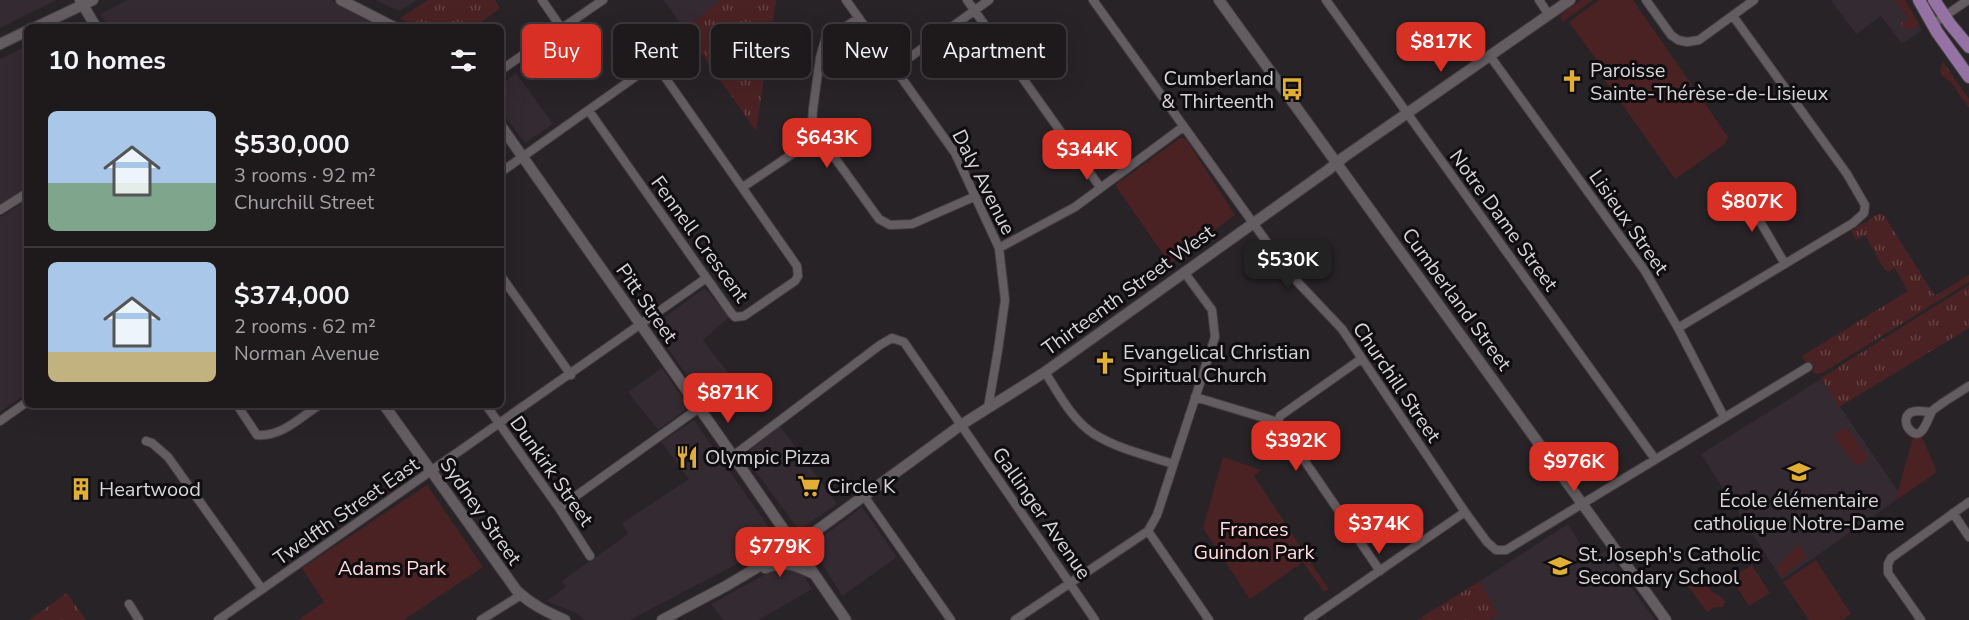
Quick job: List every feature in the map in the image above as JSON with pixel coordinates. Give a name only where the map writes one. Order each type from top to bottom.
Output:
[{"type":"main road","points":[[1919,0],[1969,77]]},
{"type":"main road","points":[[1934,0],[1969,47]]},
{"type":"street","points":[[340,0],[388,24]]},
{"type":"street","points":[[542,0],[559,24]]},
{"type":"street","points":[[569,24],[603,0]]},
{"type":"street","name":"Daly Avenue","points":[[846,0],[863,24]]},
{"type":"street","points":[[967,0],[1100,187]]},
{"type":"street","points":[[910,57],[989,0]]},
{"type":"street","name":"Churchill Street","points":[[1093,0],[1289,273],[1341,329],[1487,542],[1496,550],[1506,550],[1582,504]]},
{"type":"street","name":"Cumberland Street","points":[[1219,0],[1665,620]]},
{"type":"street","name":"Notre Dame Street","points":[[1326,0],[1655,459]]},
{"type":"street","points":[[1539,0],[1549,15]]},
{"type":"street","name":"Thirteenth Street West","points":[[747,574],[795,545],[961,425],[1045,372],[1337,162],[1570,0]]},
{"type":"street","points":[[1646,0],[1671,35],[1687,42],[1699,40],[1754,0]]},
{"type":"street","points":[[1933,24],[1968,0]]},
{"type":"street","points":[[42,24],[85,2],[95,24]]},
{"type":"street","points":[[1678,328],[1785,264],[1864,213],[1865,205],[1847,174],[1733,16]]},
{"type":"street","points":[[859,18],[825,40],[820,58],[812,124],[819,136],[879,219],[891,225],[912,224],[976,196]]},
{"type":"street","points":[[0,44],[24,32]]},
{"type":"street","points":[[504,68],[522,56]]},
{"type":"street","name":"Lisieux Street","points":[[1490,56],[1645,270],[1725,417]]},
{"type":"street","name":"Fennell Crescent","points":[[504,170],[645,70],[656,70],[662,73],[744,187],[797,266],[798,276],[795,280],[740,318],[732,314],[705,279],[589,111]]},
{"type":"street","name":"Daly Avenue","points":[[902,78],[955,153],[999,248],[1005,300],[999,350],[988,408]]},
{"type":"street","points":[[999,248],[1075,207],[1183,126]]},
{"type":"street","name":"Pitt Street","points":[[504,130],[734,456],[846,620]]},
{"type":"street","points":[[744,187],[819,136]]},
{"type":"street","points":[[1741,189],[1785,264]]},
{"type":"street","points":[[0,210],[24,195]]},
{"type":"street","points":[[1016,620],[1148,531],[1157,515],[1215,337],[1212,310],[1184,272]]},
{"type":"street","name":"Twelfth Street East","points":[[218,620],[705,279]]},
{"type":"street","points":[[504,280],[571,375]]},
{"type":"street","name":"Gallinger Avenue","points":[[734,456],[892,338],[904,342],[1095,620]]},
{"type":"street","points":[[1278,422],[1280,416],[1361,359]]},
{"type":"street","points":[[1582,504],[1808,367]]},
{"type":"street","points":[[1045,372],[1081,423],[1093,434],[1120,448],[1173,464]]},
{"type":"street","points":[[1930,412],[1969,386]]},
{"type":"street","points":[[1195,397],[1278,422],[1380,571]]},
{"type":"street","points":[[0,420],[24,404]]},
{"type":"street","points":[[239,408],[257,435],[266,436],[275,435],[315,408]]},
{"type":"street","name":"Sydney Street","points":[[386,408],[521,595],[542,611],[565,620]]},
{"type":"street","name":"Dunkirk Street","points":[[488,408],[590,556]]},
{"type":"street","points":[[559,508],[699,408]]},
{"type":"street","points":[[146,441],[152,443],[168,457],[262,590]]},
{"type":"street","points":[[864,496],[951,620]]},
{"type":"street","points":[[1921,620],[1888,573],[1888,564],[1891,558],[1969,502]]},
{"type":"street","points":[[1308,620],[1466,512]]},
{"type":"street","points":[[1953,513],[1969,537]]},
{"type":"street","points":[[1148,531],[1209,620]]},
{"type":"street","points":[[662,620],[747,574],[780,563],[799,566],[813,573]]},
{"type":"street","points":[[481,620],[521,595]]},
{"type":"street","points":[[129,604],[139,620]]},
{"type":"shaded area","points":[[0,0],[56,0],[0,28]]},
{"type":"shaded area","points":[[128,0],[331,0],[375,24],[107,24],[100,14]]},
{"type":"shaded area","points":[[375,0],[417,0],[399,11]]},
{"type":"shaded area","points":[[664,0],[721,0],[690,24],[681,24]]},
{"type":"shaded area","points":[[1831,0],[1904,0],[1922,30],[1902,44],[1881,16],[1856,34]]},
{"type":"shaded area","points":[[24,47],[24,190],[0,204],[0,59]]},
{"type":"shaded area","points":[[516,73],[553,124],[525,143],[504,115],[504,82]]},
{"type":"shaded area","points":[[24,202],[24,395],[0,412],[0,217]]},
{"type":"shaded area","points":[[705,288],[729,317],[703,340],[735,382],[706,402],[652,326]]},
{"type":"shaded area","points":[[662,368],[689,407],[658,430],[628,392]]},
{"type":"shaded area","name":"École élémentaire catholique Notre-Dame","points":[[1821,379],[1898,491],[1895,501],[1782,580],[1701,454]]},
{"type":"shaded area","points":[[694,420],[779,542],[630,620],[584,620],[578,614],[547,601],[566,587],[562,581],[628,534],[622,523],[689,479],[661,442]]},
{"type":"shaded area","points":[[780,426],[837,504],[799,530],[747,460],[749,451]]},
{"type":"shaded area","points":[[862,507],[897,557],[842,596],[815,552],[818,540]]},
{"type":"shaded area","name":"St. Joseph's Catholic Secondary School","points":[[1568,524],[1590,560],[1605,551],[1655,620],[1490,620],[1498,615],[1480,581]]},
{"type":"shaded area","points":[[784,564],[798,567],[812,589],[759,620],[723,620],[711,604]]},
{"type":"green space","points":[[428,0],[495,0],[500,8],[479,24],[410,24],[400,18]]},
{"type":"green space","points":[[721,0],[776,0],[772,24],[711,24],[711,67],[699,50],[699,24],[690,24]]},
{"type":"green space","points":[[1581,0],[1593,0],[1562,22],[1561,15]]},
{"type":"green space","points":[[1599,0],[1633,0],[1728,137],[1725,144],[1675,179],[1605,80],[1609,77],[1569,22]]},
{"type":"green space","points":[[1895,0],[1905,0],[1919,24],[1916,28],[1909,30],[1901,26],[1901,23],[1908,18]]},
{"type":"green space","points":[[1943,62],[1969,99],[1969,108],[1951,82],[1941,75],[1940,69]]},
{"type":"green space","points":[[719,78],[764,78],[756,131]]},
{"type":"green space","points":[[1180,138],[1186,139],[1235,215],[1170,264],[1115,185]]},
{"type":"green space","points":[[1878,214],[1883,214],[1935,296],[1969,275],[1969,282],[1822,373],[1815,374],[1812,371],[1815,369],[1811,362],[1805,362],[1802,356],[1908,291],[1895,268],[1888,272],[1884,269],[1865,235],[1856,240],[1851,231],[1865,222],[1868,223],[1867,221]]},
{"type":"green space","points":[[1969,285],[1969,328],[1839,407],[1821,378]]},
{"type":"green space","points":[[1846,426],[1868,456],[1868,459],[1861,465],[1855,465],[1833,435]]},
{"type":"green space","points":[[1913,437],[1922,437],[1937,472],[1895,501]]},
{"type":"green space","name":"Frances Guindon Park","points":[[1223,457],[1261,470],[1254,476],[1329,590],[1324,592],[1303,562],[1250,599],[1203,528]]},
{"type":"green space","name":"Adams Park","points":[[427,485],[483,567],[404,620],[298,620],[324,602],[302,568]]},
{"type":"green space","points":[[1799,545],[1807,558],[1781,577],[1777,570],[1778,564]]},
{"type":"green space","points":[[1816,560],[1851,614],[1842,620],[1809,620],[1783,582]]},
{"type":"green space","points":[[1752,565],[1770,593],[1749,606],[1731,578]]},
{"type":"green space","points":[[1705,571],[1709,578],[1706,583],[1712,592],[1722,597],[1725,602],[1723,607],[1715,607],[1707,612],[1687,585]]},
{"type":"green space","points":[[1480,581],[1498,615],[1490,620],[1417,620]]},
{"type":"green space","points":[[67,593],[86,620],[29,620]]},
{"type":"place","name":"Paroisse Sainte-Thérèse-de-Lisieux","points":[[1572,81]]},
{"type":"place","name":"Cumberland & Thirteenth","points":[[1292,89]]},
{"type":"place","name":"Evangelical Christian Spiritual Church","points":[[1105,363]]},
{"type":"place","name":"Olympic Pizza","points":[[687,457]]},
{"type":"place","name":"École élémentaire catholique Notre-Dame","points":[[1799,472]]},
{"type":"place","name":"Circle K","points":[[809,486]]},
{"type":"place","name":"Heartwood","points":[[81,489]]},
{"type":"place","name":"St. Joseph's Catholic Secondary School","points":[[1560,566]]}]
